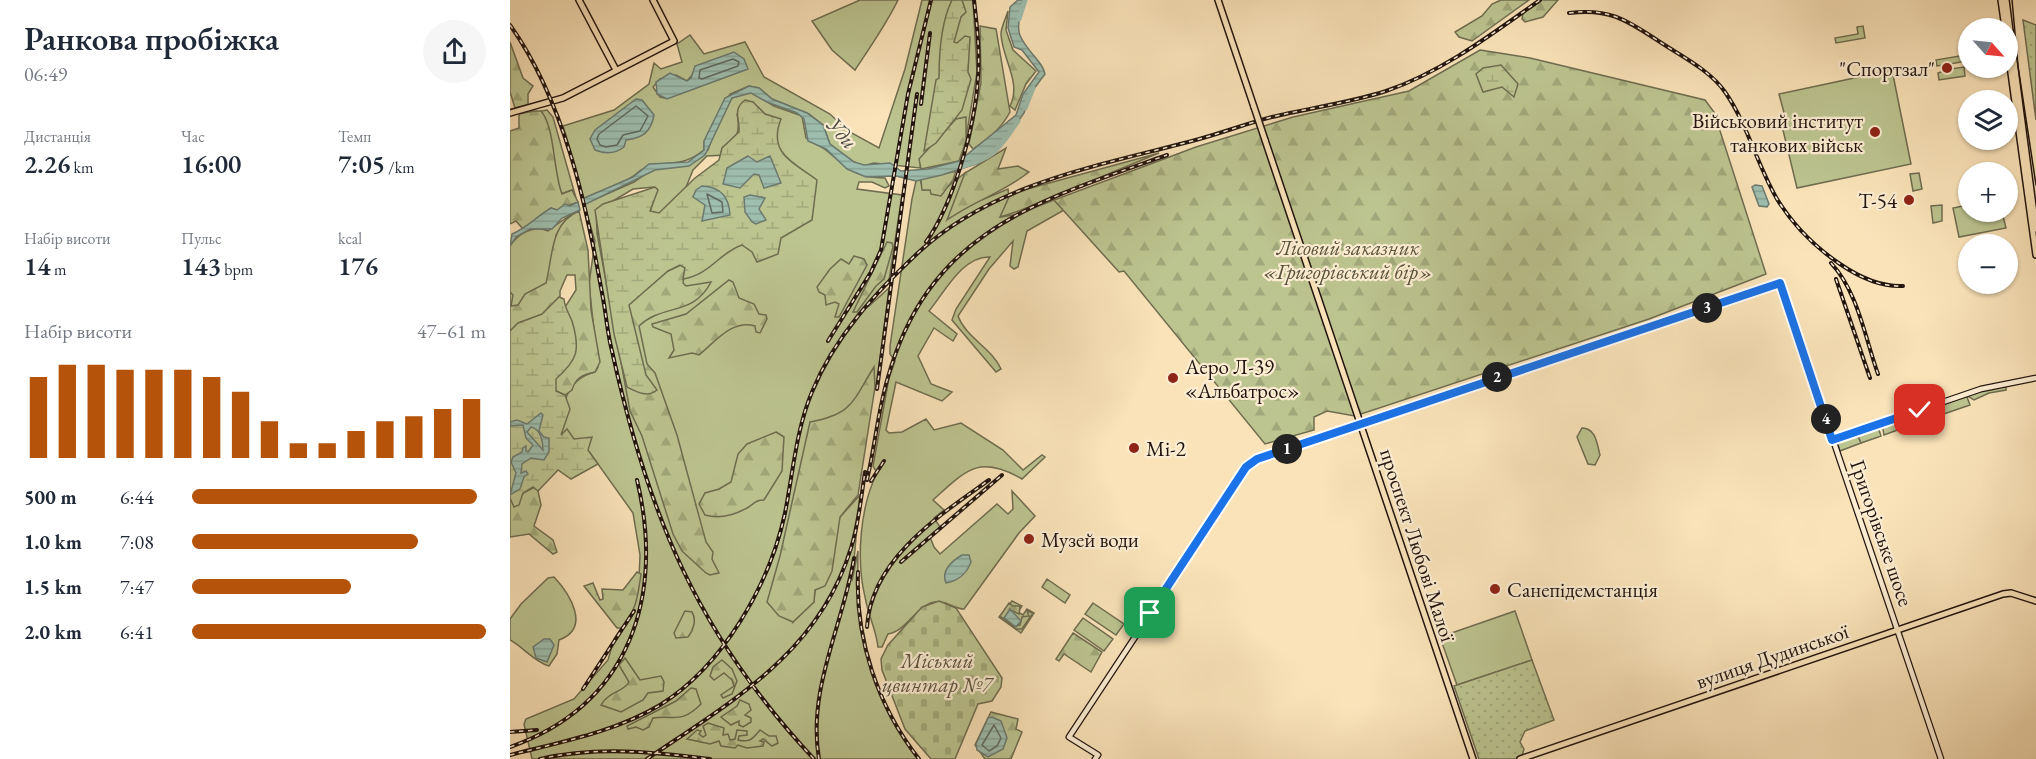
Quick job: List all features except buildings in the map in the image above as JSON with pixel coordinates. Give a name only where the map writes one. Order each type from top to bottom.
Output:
[{"type":"main road","points":[[579,0],[616,70]]},
{"type":"main road","points":[[510,113],[543,105],[569,95],[674,41],[653,0]]},
{"type":"main road","name":"проспект Любові Малої","points":[[1218,0],[1473,759]]},
{"type":"main road","points":[[2003,0],[2008,18],[2036,229]]},
{"type":"main road","points":[[2003,0],[2004,18]]},
{"type":"main road","points":[[2012,78],[2036,255]]},
{"type":"main road","name":"вулиця Дудинської","points":[[1520,759],[2007,593],[2036,602]]},
{"type":"street","name":"Григорівське шосе","points":[[1361,423],[1780,283],[1941,759]]},
{"type":"street","points":[[1832,440],[1981,389],[2036,378]]},
{"type":"street","points":[[1097,757],[1069,737],[1246,467],[1257,459],[1361,423]]},
{"type":"green space","points":[[860,0],[898,0],[855,70],[832,50],[812,21]]},
{"type":"green space","points":[[922,0],[973,0],[977,72],[966,138],[965,118],[952,124],[937,137],[926,153],[920,168],[874,163],[863,166],[854,162],[830,144],[823,125],[809,114],[772,99],[759,88],[749,86],[730,94],[704,142],[704,150],[687,160],[643,169],[615,187],[584,199],[563,126],[614,110],[649,84],[654,63],[661,69],[682,62],[677,44],[690,35],[704,54],[745,42],[764,77],[830,114],[848,131],[879,148],[905,69]],"holes":[[[748,68],[665,98],[660,97],[653,87],[660,79],[676,75],[687,81],[693,74]]]},
{"type":"green space","points":[[952,0],[962,0],[966,12],[961,17],[954,42],[957,43],[965,36],[970,37],[968,72],[971,79],[962,110],[936,143],[924,151],[936,80],[939,78],[943,28]]},
{"type":"green space","points":[[1501,0],[1529,0],[1472,41],[1459,37],[1455,32],[1482,16],[1492,4]]},
{"type":"green space","points":[[1542,0],[1558,0],[1543,17],[1525,22],[1522,19],[1523,13]]},
{"type":"green space","points":[[1008,11],[1006,30],[1013,50],[1036,71],[1026,84],[1015,110],[1010,106],[1014,88],[1013,79],[1001,34]]},
{"type":"green space","points":[[2023,20],[2036,25],[2036,120]]},
{"type":"green space","points":[[980,26],[996,29],[1010,112],[994,133],[973,149],[969,144],[981,83]]},
{"type":"green space","points":[[1863,26],[1865,38],[1836,43],[1835,38],[1858,34],[1857,27]]},
{"type":"green space","points":[[510,42],[523,78],[533,86],[528,94],[528,105],[515,108],[510,92]]},
{"type":"green space","name":"Лісовий заказник «Григорівський бір»","points":[[1480,50],[1530,58],[1705,100],[1714,112],[1766,274],[1649,319],[1355,416],[1327,411],[1314,417],[1314,430],[1265,444],[1124,271],[1119,272],[1054,200],[1196,147],[1293,117],[1409,91]]},
{"type":"green space","name":"\"Спортзал\"","points":[[1958,56],[1958,62],[1950,64],[1951,69],[1958,68],[1958,77],[1939,80],[1938,73],[1944,71],[1943,65],[1937,66],[1936,60]]},
{"type":"green space","points":[[1501,65],[1518,84],[1514,97],[1502,87],[1483,92],[1476,74],[1483,68]]},
{"type":"green space","points":[[1892,70],[1911,164],[1797,188],[1782,126],[1787,124],[1779,94]]},
{"type":"green space","points":[[750,91],[774,106],[802,116],[806,138],[825,149],[853,171],[866,176],[885,178],[889,186],[885,188],[872,182],[859,182],[857,189],[902,195],[889,280],[868,307],[889,288],[877,384],[836,417],[793,622],[814,602],[815,590],[840,517],[860,495],[852,581],[858,551],[863,634],[877,686],[888,711],[918,759],[532,759],[524,724],[526,719],[574,699],[608,660],[614,639],[627,619],[639,578],[640,555],[633,513],[588,450],[560,436],[564,405],[571,388],[577,381],[595,372],[598,367],[589,284],[595,241],[584,204],[634,182],[653,169],[688,164],[708,150],[715,128],[732,98]],"holes":[[[753,103],[765,114],[732,244],[626,312],[597,232],[596,211],[633,189],[654,187],[657,189],[650,212],[659,213],[678,207],[693,170],[707,156],[726,155],[730,150],[738,130],[737,114]]]},
{"type":"green space","points":[[745,100],[753,102],[765,114],[781,119],[778,131],[780,149],[792,162],[817,180],[812,220],[781,238],[778,254],[757,262],[752,252],[742,245],[734,248],[701,273],[683,279],[685,268],[680,265],[668,271],[629,305],[646,375],[657,390],[650,394],[639,392],[627,387],[614,334],[595,210],[603,204],[655,187],[658,190],[650,211],[659,213],[695,178],[719,160],[722,148],[739,132],[738,111]]},
{"type":"green space","points":[[547,110],[553,117],[576,198],[572,190],[561,194],[545,148],[541,111]]},
{"type":"green space","points":[[541,111],[546,118],[562,194],[572,190],[578,202],[557,210],[551,208],[523,229],[516,221],[510,224],[510,131],[519,128],[519,114]]},
{"type":"green space","points":[[966,117],[966,141],[959,161],[921,169],[919,159],[956,119]]},
{"type":"green space","points":[[1006,148],[998,169],[1018,166],[1029,172],[947,220],[965,173]]},
{"type":"green space","points":[[1159,153],[1000,217],[1009,197],[1020,191]]},
{"type":"green space","points":[[956,171],[953,180],[941,196],[931,194],[930,190],[922,190],[921,180],[916,180]]},
{"type":"green space","points":[[965,173],[956,213],[1008,189],[1009,197],[1001,217],[1018,214],[1054,200],[1064,210],[1027,231],[1018,267],[1014,269],[1010,266],[1013,241],[989,269],[958,316],[967,331],[992,355],[1001,369],[996,372],[952,320],[956,309],[990,257],[980,258],[971,262],[955,276],[929,311],[957,334],[953,341],[934,328],[918,356],[931,384],[952,392],[942,401],[896,382],[886,430],[889,433],[902,432],[926,419],[934,430],[961,423],[1003,450],[1023,470],[1042,455],[1045,457],[1022,479],[995,468],[974,469],[964,474],[933,500],[944,510],[934,518],[940,527],[930,537],[940,554],[997,504],[1008,514],[1013,509],[1012,491],[1035,516],[1019,533],[964,609],[941,602],[926,605],[902,627],[888,634],[882,647],[878,647],[862,582],[861,534],[863,517],[877,473],[873,466],[889,378],[895,361],[890,354],[890,346],[912,199],[916,181],[920,179],[923,190],[946,188]]},
{"type":"green space","points":[[1919,173],[1922,189],[1913,191],[1910,174]]},
{"type":"green space","points":[[1942,205],[1942,221],[1933,223],[1931,206]]},
{"type":"green space","points":[[1958,207],[1958,222],[2004,222],[2006,228],[1975,234],[1958,234],[1953,208]]},
{"type":"green space","points":[[579,211],[588,250],[591,310],[600,362],[595,372],[580,377],[572,390],[565,395],[554,390],[510,331],[510,292],[513,295],[511,306],[518,305],[525,294],[546,283],[554,241],[570,216]],"holes":[[[567,275],[575,275],[576,290],[560,315],[560,291]]]},
{"type":"green space","points":[[570,215],[556,235],[551,289],[510,331],[510,246],[527,231],[543,229],[548,231]]},
{"type":"green space","points":[[599,231],[668,271],[681,265],[685,267],[683,283],[686,286],[711,282],[696,300],[658,314],[639,326],[647,364],[655,373],[677,435],[706,542],[713,552],[712,559],[719,573],[710,575],[706,573],[682,551],[673,534],[642,436],[630,411],[597,233]]},
{"type":"green space","points":[[887,242],[892,243],[893,247],[884,279],[857,312],[853,312]]},
{"type":"green space","points":[[854,256],[864,259],[867,265],[839,317],[835,317],[839,304],[835,302],[826,305],[825,295],[819,292],[817,287],[830,269],[841,259],[849,264]]},
{"type":"green space","points":[[729,280],[733,282],[739,298],[754,304],[759,314],[766,315],[767,319],[760,333],[756,332],[755,326],[739,326],[724,333],[699,355],[692,353],[669,358],[674,350],[671,334],[653,327],[652,324],[686,314]]},
{"type":"green space","points":[[559,297],[564,299],[576,340],[573,360],[556,379],[556,391],[565,395],[570,409],[561,435],[567,429],[574,439],[592,437],[588,450],[598,464],[571,479],[558,470],[538,491],[533,487],[523,493],[519,505],[514,507],[510,498],[510,331],[518,323],[542,314]]},
{"type":"green space","points":[[874,367],[875,387],[858,495],[840,517],[832,571],[825,586],[815,590],[814,602],[793,622],[779,616],[767,602],[780,556],[810,422],[835,415],[850,405]]},
{"type":"green space","points":[[2006,384],[2006,390],[1989,393],[1974,400],[1969,397],[1970,392]]},
{"type":"green space","points":[[1963,395],[1967,397],[1970,405],[1929,419],[1925,408]]},
{"type":"green space","points":[[1922,409],[1926,420],[1903,428],[1900,416]]},
{"type":"green space","points":[[1900,416],[1903,428],[1884,435],[1882,423]]},
{"type":"green space","points":[[1877,424],[1881,436],[1861,443],[1856,431]]},
{"type":"green space","points":[[1582,428],[1590,431],[1597,442],[1600,455],[1595,465],[1588,464],[1577,437]]},
{"type":"green space","points":[[1856,431],[1861,443],[1840,451],[1836,438]]},
{"type":"green space","points":[[776,432],[784,437],[782,471],[764,500],[757,501],[731,514],[715,517],[705,515],[699,504],[705,493],[731,482],[738,454],[747,444]]},
{"type":"green space","points":[[537,486],[541,505],[534,526],[553,540],[557,552],[553,554],[529,534],[510,537],[510,498],[521,497],[523,493]]},
{"type":"green space","points":[[637,572],[641,574],[635,603],[626,622],[621,628],[617,628],[584,586],[593,583],[600,600],[603,599],[602,589],[623,590]]},
{"type":"green space","points":[[554,577],[571,601],[576,619],[569,635],[559,640],[557,654],[549,666],[539,662],[510,640],[510,619],[521,604],[548,578]]},
{"type":"green space","points":[[1047,579],[1070,595],[1065,603],[1042,587]]},
{"type":"green space","name":"Міський цвинтар №7","points":[[939,601],[956,608],[1002,678],[1001,687],[992,701],[978,704],[955,759],[931,759],[905,729],[882,670],[881,659],[888,645],[922,607]]},
{"type":"green space","points":[[1012,601],[1022,606],[1018,612],[1023,615],[1027,609],[1034,613],[1021,633],[999,617]]},
{"type":"green space","points":[[1009,603],[1013,606],[1020,606],[1019,614],[1013,611],[1004,618],[1014,626],[1020,625],[1022,617],[1029,616],[1027,611],[1033,613],[1022,629],[1016,629],[1000,616]]},
{"type":"green space","points":[[1093,603],[1124,624],[1116,635],[1085,614]]},
{"type":"green space","points":[[685,611],[692,612],[693,629],[688,637],[676,638],[674,633]]},
{"type":"green space","points":[[1515,611],[1532,660],[1457,685],[1440,637]]},
{"type":"green space","points":[[1083,618],[1113,639],[1104,651],[1074,630]]},
{"type":"green space","points":[[1073,633],[1102,652],[1091,672],[1064,654],[1059,661],[1056,659]]},
{"type":"green space","points":[[625,658],[640,680],[661,676],[664,682],[663,691],[648,693],[643,700],[621,712],[601,705],[604,700],[624,688],[629,682],[619,665]]},
{"type":"green space","points":[[722,660],[732,669],[737,681],[732,694],[723,698],[721,695],[734,686],[732,680],[724,673],[714,680],[710,676],[713,667]]},
{"type":"green space","points":[[1532,660],[1554,720],[1525,731],[1520,742],[1524,749],[1521,759],[1479,759],[1454,686]]},
{"type":"green space","points":[[691,688],[696,689],[701,704],[688,714],[678,717],[653,718],[649,727],[643,730],[636,727],[628,729],[627,726],[676,701]]},
{"type":"green space","points":[[740,700],[749,704],[751,710],[745,715],[751,718],[751,722],[743,727],[739,725],[739,721],[731,725],[721,717],[737,706]]},
{"type":"green space","points":[[991,712],[1018,719],[1016,729],[1022,732],[1011,759],[985,759],[975,745]]},
{"type":"green space","points":[[708,723],[724,728],[723,735],[728,734],[730,740],[735,739],[737,730],[747,731],[747,735],[739,736],[738,740],[746,741],[760,730],[769,736],[776,736],[778,743],[772,746],[763,739],[760,741],[764,742],[763,746],[747,748],[738,745],[735,748],[721,746],[719,741],[710,744],[687,739],[697,730],[701,731],[699,734],[703,737],[706,735],[703,726]]},
{"type":"water","points":[[1018,0],[1023,0],[1019,26],[1020,36],[1045,74],[1030,94],[1024,113],[997,151],[979,163],[916,181],[896,176],[866,177],[847,169],[826,149],[808,141],[804,119],[797,113],[767,102],[751,93],[732,98],[705,155],[689,166],[655,170],[584,205],[582,199],[633,177],[649,164],[688,162],[704,150],[704,141],[725,98],[749,86],[759,88],[772,99],[807,113],[823,125],[830,144],[854,162],[864,165],[890,163],[901,171],[928,169],[959,161],[1016,115],[1023,94],[1039,72],[1022,50],[1014,47],[1008,28],[1010,7]]},
{"type":"water","points":[[734,52],[744,59],[748,69],[667,99],[657,94],[656,82],[670,73],[687,81],[691,78],[695,66]]},
{"type":"water","points":[[636,99],[642,100],[654,115],[648,130],[642,136],[626,140],[624,147],[617,151],[606,153],[595,150],[590,139],[595,130]]},
{"type":"water","points":[[748,156],[757,162],[770,156],[781,183],[764,188],[759,175],[754,174],[740,188],[723,184],[727,168]]},
{"type":"water","points":[[702,186],[715,189],[723,194],[728,203],[730,215],[702,221],[705,205],[693,197],[696,190]]},
{"type":"water","points":[[1762,186],[1769,204],[1767,207],[1759,206],[1752,187]]},
{"type":"water","points":[[750,195],[765,198],[759,209],[766,220],[756,224],[745,212],[744,197]]},
{"type":"water","points":[[578,202],[580,210],[562,218],[552,229],[530,229],[516,237],[510,246],[512,234],[546,211],[551,208],[557,210],[565,204],[570,206]]},
{"type":"water","points":[[541,413],[543,415],[539,431],[544,437],[549,438],[549,452],[544,460],[531,458],[522,464],[521,473],[526,471],[528,474],[524,477],[520,489],[510,495],[516,473],[511,462],[513,457],[522,452],[526,446],[528,452],[533,445],[526,438],[523,425],[511,426],[510,422],[517,420],[527,424]],"holes":[[[531,427],[541,436],[543,450],[527,432]]]},
{"type":"water","points":[[962,555],[969,555],[971,562],[969,566],[958,578],[946,583],[946,570]]},
{"type":"water","points":[[1010,609],[1021,621],[1016,627],[1004,618]]},
{"type":"water","points":[[544,639],[550,639],[554,645],[547,662],[536,658],[533,647]]},
{"type":"water","points":[[992,717],[1001,721],[1007,738],[1003,749],[988,757],[977,750],[976,744],[988,718]]},
{"type":"waterway","name":"Уди","points":[[1019,19],[1025,0]]},
{"type":"waterway","name":"Уди","points":[[1025,108],[1033,88]]},
{"type":"waterway","name":"Уди","points":[[960,167],[990,155],[1018,121]]},
{"type":"tram line","points":[[2012,0],[2018,66],[2036,185]]},
{"type":"railway","points":[[828,341],[871,272],[881,250],[908,94],[931,0]]},
{"type":"railway","points":[[926,242],[946,207],[954,186],[973,118],[979,68],[974,0]]},
{"type":"railway","points":[[510,755],[587,735],[625,722],[660,705],[704,669],[740,621],[768,567],[785,513],[802,421],[812,392],[832,352],[858,316],[888,282],[920,251],[949,228],[1014,193],[1049,180],[1272,117],[1372,95],[1407,83],[1447,63],[1540,0]]},
{"type":"railway","points":[[1569,13],[1595,12],[1616,17],[1646,33],[1703,70],[1719,84],[1733,105],[1770,186],[1797,227],[1822,250],[1855,273],[1878,283],[1903,286]]},
{"type":"railway","points":[[510,25],[545,86],[570,154],[588,224],[610,344],[626,411],[661,519],[683,570],[709,619],[773,713],[814,759]]},
{"type":"railway","points":[[921,104],[930,33]]},
{"type":"railway","points":[[877,389],[917,94]]},
{"type":"railway","points":[[867,480],[888,377],[907,327],[931,287],[961,254],[995,228],[1033,207],[1075,188],[1167,155]]},
{"type":"railway","points":[[1831,263],[1854,301],[1878,374]]},
{"type":"railway","points":[[1836,279],[1870,378]]},
{"type":"railway","points":[[871,481],[884,461]]},
{"type":"railway","points":[[647,759],[710,716],[769,671],[795,646],[818,617],[837,585],[851,548],[858,520],[865,472]]},
{"type":"railway","points":[[901,562],[1002,475]]},
{"type":"railway","points":[[510,747],[551,728],[584,704],[610,675],[629,641],[641,604],[646,565],[645,523],[637,480]]},
{"type":"railway","points":[[867,627],[871,603],[881,580],[894,560],[930,524],[989,480]]},
{"type":"railway","points":[[819,759],[817,733],[822,683],[854,558]]},
{"type":"railway","points":[[858,572],[860,622],[872,671],[892,717],[904,739],[919,759]]},
{"type":"railway","points":[[583,689],[634,611]]},
{"type":"railway","points":[[510,732],[537,730]]},
{"type":"railway","points":[[540,759],[604,751],[646,752],[710,759]]},
{"type":"place","name":"\"Спортзал\"","points":[[1947,68]]},
{"type":"place","name":"Військовий інститут танкових військ","points":[[1875,132]]},
{"type":"place","name":"Т-54","points":[[1909,200]]},
{"type":"place","name":"Аеро Л-39 «Альбатрос»","points":[[1173,378]]},
{"type":"place","name":"Мі-2","points":[[1134,448]]},
{"type":"place","name":"Музей води","points":[[1029,539]]},
{"type":"place","name":"Санепідемстанція","points":[[1495,589]]},
{"type":"route","points":[[1150,613],[1246,467],[1257,459],[1780,283],[1832,440],[1920,410]]}]
